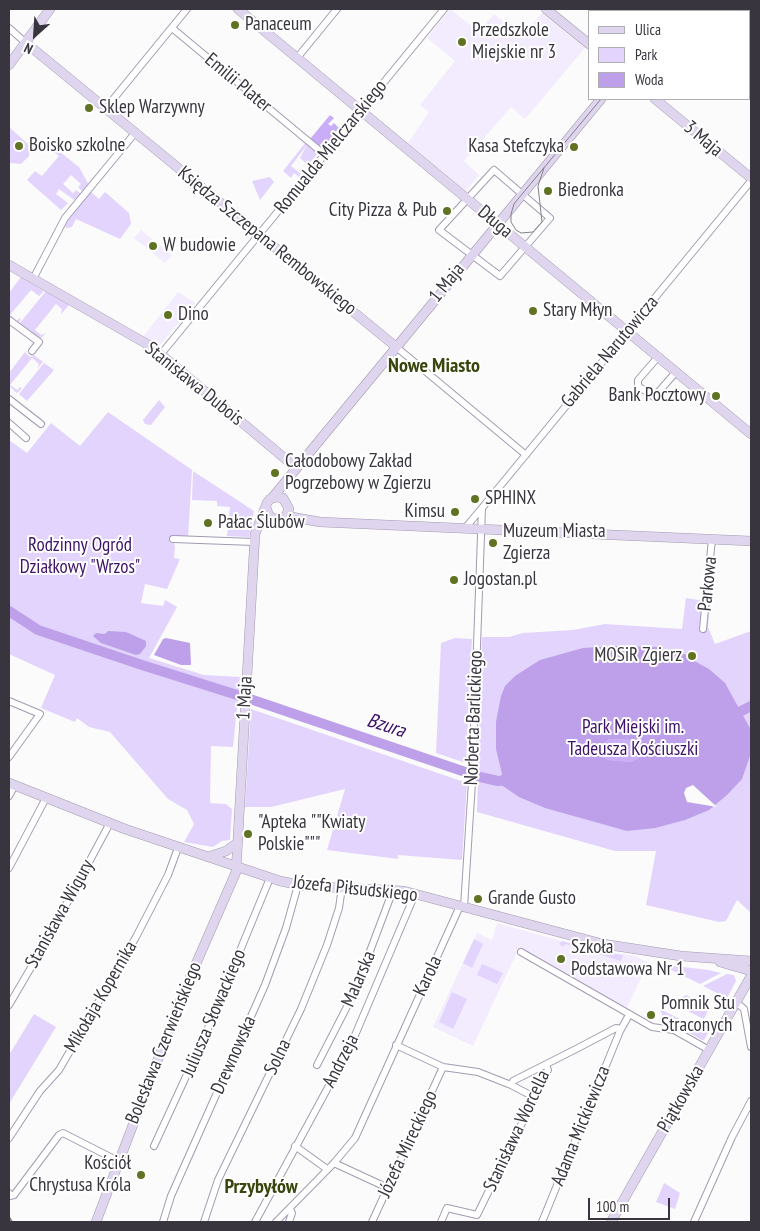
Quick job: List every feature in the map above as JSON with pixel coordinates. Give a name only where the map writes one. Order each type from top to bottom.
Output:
[{"type":"street","points":[[9,65],[50,9]]},
{"type":"street","points":[[106,108],[187,9]]},
{"type":"street","name":"Długa","points":[[238,9],[751,434]]},
{"type":"street","points":[[297,58],[337,9]]},
{"type":"street","name":"Romualda Mielczarskiego","points":[[161,354],[444,9]]},
{"type":"street","points":[[546,9],[588,43]]},
{"type":"street","name":"Księdza Szczepana Rembowskiego","points":[[9,28],[526,455]]},
{"type":"street","name":"Emilii Plater","points":[[172,28],[325,155]]},
{"type":"street","name":"1 Maja","points":[[272,498],[470,254],[600,100]]},
{"type":"street","name":"3 Maja","points":[[656,100],[751,180]]},
{"type":"street","points":[[33,279],[65,218],[135,132]]},
{"type":"street","points":[[494,170],[550,218],[500,276],[439,230],[467,198],[494,170]]},
{"type":"street","name":"Gabriela Narutowicza","points":[[466,527],[751,180]]},
{"type":"street","name":"Stanisława Dubois","points":[[9,264],[161,354],[295,468]]},
{"type":"street","points":[[9,320],[39,342],[32,351]]},
{"type":"street","points":[[658,357],[638,380],[638,386],[654,398],[676,372]]},
{"type":"street","points":[[9,399],[41,424]]},
{"type":"street","points":[[9,423],[26,438]]},
{"type":"street","name":"1 Maja","points":[[283,498],[295,468]]},
{"type":"street","points":[[287,514],[289,505],[283,498],[272,498],[267,511],[277,520],[287,514],[309,520],[751,541]]},
{"type":"street","points":[[482,508],[482,528]]},
{"type":"street","name":"1 Maja","points":[[235,866],[254,542],[256,530],[267,511]]},
{"type":"street","name":"Norberta Barlickiego","points":[[462,906],[472,779],[482,528]]},
{"type":"street","points":[[173,539],[254,542]]},
{"type":"street","name":"Parkowa","points":[[703,629],[712,539]]},
{"type":"street","points":[[9,701],[40,714],[9,757]]},
{"type":"street","points":[[9,796],[12,784]]},
{"type":"street","name":"Józefa Piłsudskiego","points":[[12,784],[178,848],[270,878],[298,885],[393,890],[415,894],[603,944],[746,965],[751,971]]},
{"type":"street","points":[[9,868],[46,798]]},
{"type":"street","name":"Stanisława Wigury","points":[[9,1005],[46,942],[110,823]]},
{"type":"street","points":[[208,857],[226,851],[237,843]]},
{"type":"street","name":"Mikołaja Kopernika","points":[[9,1138],[40,1091],[59,1070],[136,937],[168,875],[178,848]]},
{"type":"street","name":"Bolesława Czerwieńskiego","points":[[96,1222],[182,996],[234,878],[235,866]]},
{"type":"street","name":"Juliusza Słowackiego","points":[[154,1146],[206,1033],[270,878]]},
{"type":"street","name":"Drewnowska","points":[[163,1222],[171,1196],[265,985],[286,928],[298,885]]},
{"type":"street","name":"Solna","points":[[204,1222],[218,1180],[312,984],[339,908],[342,887]]},
{"type":"street","name":"Malarska","points":[[317,1065],[355,991],[393,890]]},
{"type":"street","name":"Andrzeja","points":[[255,1222],[350,1047],[415,894]]},
{"type":"street","name":"Karola","points":[[276,1222],[334,1163],[357,1134],[396,1045],[462,906]]},
{"type":"street","points":[[521,952],[654,1028],[674,1030],[709,1050]]},
{"type":"street","points":[[744,988],[746,965]]},
{"type":"street","name":"Piątkowska","points":[[611,1222],[751,976]]},
{"type":"street","points":[[736,1002],[744,1009],[751,1047]]},
{"type":"street","name":"Adama Mickiewicza","points":[[542,1222],[620,1029],[629,1014]]},
{"type":"street","name":"Stanisława Worcella","points":[[441,1222],[447,1208],[477,1215],[548,1070],[546,1065],[611,1031],[620,1029]]},
{"type":"street","points":[[396,1045],[443,1067],[483,1073],[534,1097]]},
{"type":"street","points":[[511,1085],[513,1081],[546,1065]]},
{"type":"street","name":"Józefa Mireckiego","points":[[372,1222],[443,1067]]},
{"type":"street","points":[[694,1222],[732,1137],[751,1101]]},
{"type":"street","points":[[10,1195],[14,1195],[59,1134],[63,1133],[118,1161]]},
{"type":"street","points":[[295,1146],[327,1169]]},
{"type":"street","points":[[334,1163],[388,1188]]},
{"type":"street","points":[[289,1222],[292,1213],[290,1208]]},
{"type":"shaded area","points":[[450,9],[479,32],[494,14],[508,26],[507,28],[528,29],[542,13],[585,48],[525,119],[511,107],[464,161],[479,175],[466,191],[408,143],[429,112],[420,105],[455,61],[427,38]]},
{"type":"shaded area","points":[[330,115],[334,118],[328,124],[331,126],[334,123],[339,128],[322,149],[310,139]]},
{"type":"shaded area","name":"W budowie","points":[[141,230],[172,255],[165,263],[134,238]]},
{"type":"shaded area","points":[[178,292],[195,303],[159,346],[142,338]]},
{"type":"shaded area","points":[[609,739],[637,740],[640,745],[639,758],[631,762],[609,760],[602,757],[601,746]]},
{"type":"shaded area","points":[[497,923],[590,949],[636,956],[648,963],[627,1008],[519,948],[473,1046],[433,1027],[477,933],[492,940]]},
{"type":"green space","name":"Boisko szkolne","points":[[9,127],[28,144],[30,149],[29,156],[21,164],[9,163]]},
{"type":"green space","points":[[306,142],[319,152],[308,165],[300,158],[307,145],[291,166],[301,174],[299,177],[294,173],[291,178],[283,171]]},
{"type":"green space","points":[[55,148],[79,167],[89,185],[83,192],[78,187],[81,184],[71,175],[63,184],[73,193],[76,190],[81,194],[74,200],[59,189],[56,194],[68,203],[61,210],[27,180],[35,171],[42,176],[59,156],[53,151]]},
{"type":"green space","points":[[270,177],[274,182],[260,200],[252,181]]},
{"type":"green space","points":[[90,191],[99,199],[105,192],[129,213],[131,224],[120,239],[76,219],[72,227],[66,228],[65,225]]},
{"type":"green space","points":[[21,277],[44,291],[39,296],[31,290],[10,315],[17,321],[19,318],[21,320],[17,323],[9,318],[9,293]]},
{"type":"green space","points":[[46,291],[69,305],[61,314],[62,309],[56,304],[35,330],[41,335],[46,333],[40,339],[19,324]]},
{"type":"green space","points":[[25,352],[30,357],[34,355],[43,362],[37,369],[39,364],[32,358],[10,385],[17,390],[20,387],[22,388],[17,393],[9,386],[9,373]]},
{"type":"green space","points":[[44,363],[54,370],[27,401],[19,394]]},
{"type":"green space","points":[[159,400],[165,407],[151,425],[145,424],[143,420]]},
{"type":"green space","name":"Rodzinny Ogród Działkowy \"Wrzos\"","points":[[108,412],[192,470],[188,538],[173,541],[175,546],[174,558],[180,559],[167,589],[145,584],[141,603],[163,606],[165,600],[177,607],[149,658],[204,675],[240,677],[233,747],[211,746],[210,803],[226,804],[232,809],[230,840],[222,841],[213,847],[184,842],[194,824],[187,810],[168,799],[110,732],[89,727],[77,718],[75,722],[41,708],[55,675],[9,654],[9,440],[27,453],[51,423],[80,446]]},
{"type":"green space","points":[[193,471],[254,511],[249,537],[227,536],[230,507],[217,506],[217,501],[192,500]]},
{"type":"green space","name":"Park Miejski im. Tadeusza Kościuszki","points":[[686,598],[710,602],[708,627],[715,644],[751,631],[751,913],[737,900],[726,921],[719,922],[646,905],[656,851],[615,851],[477,812],[482,637],[509,637],[523,633],[573,630],[605,624],[682,629]]},
{"type":"green space","points":[[455,638],[472,639],[466,763],[436,753],[441,643]]},
{"type":"green space","points":[[251,709],[467,783],[462,860],[398,855],[398,859],[327,850],[345,789],[271,807],[245,807]]},
{"type":"green space","points":[[474,939],[483,944],[472,968],[463,963]]},
{"type":"green space","points":[[562,941],[602,952],[623,955],[621,961],[565,944],[563,947],[559,944]]},
{"type":"green space","points":[[482,964],[503,973],[497,984],[477,975]]},
{"type":"green space","points":[[659,964],[708,970],[721,973],[700,984]]},
{"type":"green space","points":[[727,974],[734,975],[736,981],[723,1006],[713,1002],[717,993],[703,986]]},
{"type":"green space","points":[[452,992],[467,999],[453,1029],[439,1022]]},
{"type":"green space","points":[[686,995],[710,1006],[704,1019],[671,1003]]},
{"type":"green space","points":[[660,1009],[700,1029],[703,1024],[711,1028],[704,1040],[702,1040],[663,1018]]},
{"type":"green space","points":[[34,1014],[56,1027],[9,1104],[9,1055]]},
{"type":"green space","points":[[664,1183],[680,1193],[675,1209],[656,1202]]},
{"type":"water","points":[[108,631],[126,632],[146,641],[146,646],[140,654],[136,655],[101,643],[93,636],[96,633],[105,634]]},
{"type":"water","points":[[163,639],[190,643],[191,665],[181,665],[154,655]]},
{"type":"water","points":[[616,646],[658,647],[664,651],[689,655],[689,658],[709,669],[725,683],[751,730],[751,753],[742,779],[709,810],[685,820],[655,828],[627,831],[545,808],[519,797],[500,784],[498,781],[502,774],[496,749],[496,722],[505,686],[515,676],[540,660],[583,648]],"holes":[[[609,739],[637,740],[640,745],[639,758],[631,762],[609,760],[602,757],[601,746]]]},
{"type":"pier","points":[[693,785],[717,807],[687,802],[684,793],[686,788]]},
{"type":"waterway","name":"Bzura","points":[[9,611],[38,630],[142,665],[253,700],[480,777],[498,781],[512,780]]},
{"type":"waterway","name":"Bzura","points":[[730,717],[751,706]]},
{"type":"tram line","points":[[544,168],[538,186],[542,222],[533,232],[521,233],[516,230],[511,222],[514,204],[600,100]]},
{"type":"railway","points":[[9,1217],[12,1222]]},
{"type":"place","name":"Panaceum","points":[[235,25]]},
{"type":"place","name":"Przedszkole Miejskie nr 3","points":[[462,42]]},
{"type":"place","name":"Sklep Warzywny","points":[[89,108]]},
{"type":"place","name":"Boisko szkolne","points":[[19,146]]},
{"type":"place","name":"Kasa Stefczyka","points":[[574,147]]},
{"type":"place","name":"Biedronka","points":[[548,191]]},
{"type":"place","name":"City Pizza & Pub","points":[[447,211]]},
{"type":"place","name":"W budowie","points":[[153,246]]},
{"type":"place","name":"Stary Młyn","points":[[533,311]]},
{"type":"place","name":"Dino","points":[[168,315]]},
{"type":"place","name":"Bank Pocztowy","points":[[716,396]]},
{"type":"place","name":"Całodobowy Zakład Pogrzebowy w Zgierzu","points":[[275,473]]},
{"type":"place","name":"SPHINX","points":[[475,499]]},
{"type":"place","name":"Kimsu","points":[[455,512]]},
{"type":"place","name":"Pałac Ślubów","points":[[208,523]]},
{"type":"place","name":"Muzeum Miasta Zgierza","points":[[493,543]]},
{"type":"place","name":"Jogostan.pl","points":[[454,580]]},
{"type":"place","name":"MOSiR Zgierz","points":[[692,656]]},
{"type":"place","name":"\"Apteka \"\"Kwiaty Polskie\"\"\"","points":[[248,834]]},
{"type":"place","name":"Grande Gusto","points":[[478,899]]},
{"type":"place","name":"Szkoła Podstawowa Nr 1","points":[[561,959]]},
{"type":"place","name":"Pomnik Stu Straconych","points":[[651,1015]]},
{"type":"place","name":"Kościół Chrystusa Króla","points":[[141,1175]]},
{"type":"district","name":"Nowe Miasto","points":[[434,366]]},
{"type":"district","name":"Przybyłów","points":[[261,1187]]}]
